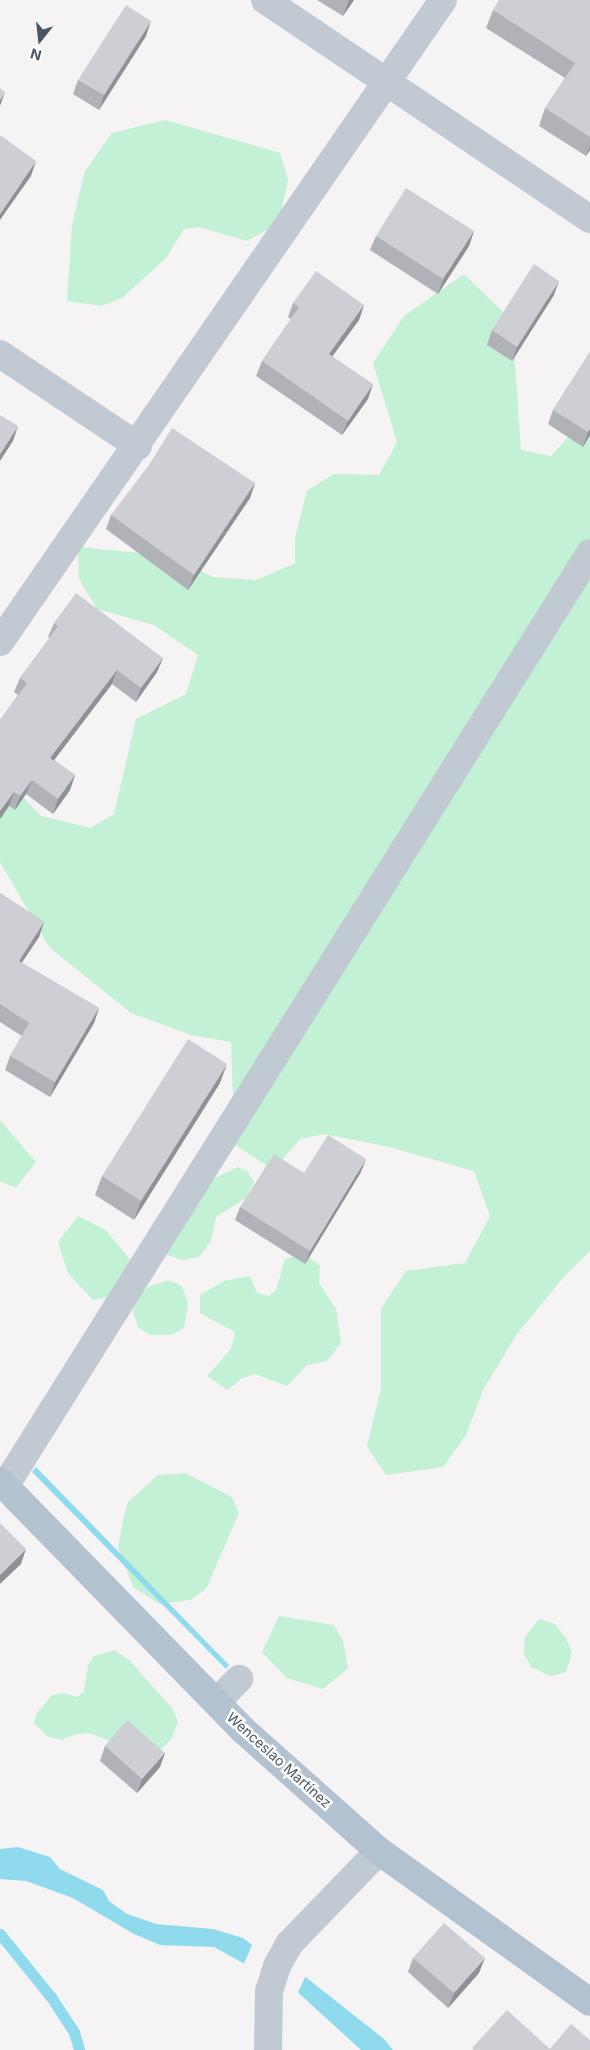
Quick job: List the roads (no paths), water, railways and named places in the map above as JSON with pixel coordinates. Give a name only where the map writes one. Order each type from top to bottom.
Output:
[{"type":"main road","name":"Wenceslao Martínez","points":[[2,1484],[216,1702],[379,1851],[590,2002]]},
{"type":"street","points":[[265,0],[387,80],[590,219]]},
{"type":"street","points":[[0,642],[138,446],[442,0]]},
{"type":"street","points":[[0,354],[138,446]]},
{"type":"street","points":[[2,1484],[590,553]]},
{"type":"street","points":[[216,1702],[238,1678]]},
{"type":"street","points":[[268,2050],[269,1991],[276,1966],[295,1938],[379,1851]]},
{"type":"water","points":[[36,1467],[229,1665],[226,1669],[32,1472]]},
{"type":"water","points":[[18,1847],[50,1857],[60,1869],[103,1890],[109,1901],[127,1914],[156,1924],[213,1929],[243,1938],[260,1951],[252,1968],[214,1947],[160,1945],[134,1934],[73,1898],[26,1881],[0,1879],[0,1849]]},
{"type":"water","points":[[298,1971],[384,2039],[393,2050],[361,2050],[292,1987]]},
{"type":"waterway","points":[[0,1934],[51,1997],[74,2032],[79,2050]]}]
